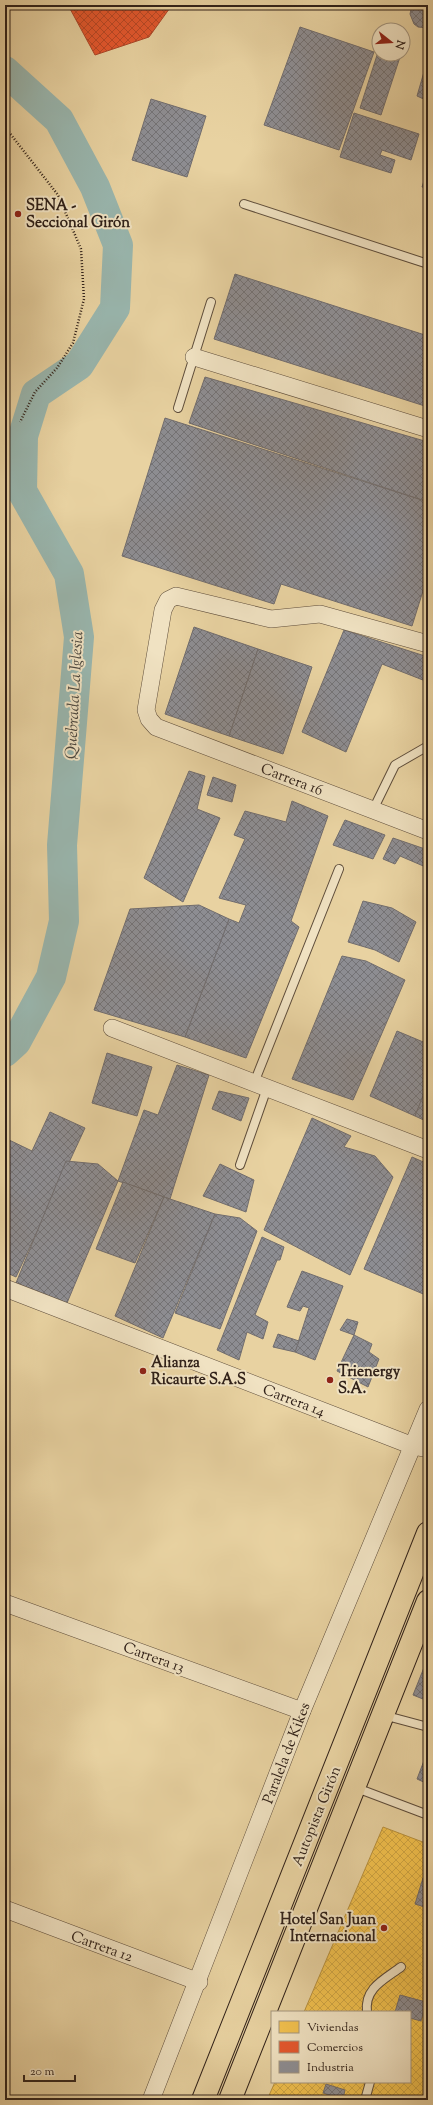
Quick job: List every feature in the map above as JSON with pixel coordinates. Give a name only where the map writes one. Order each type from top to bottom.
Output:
[{"type":"highway","name":"Autopista Girón","points":[[203,2100],[428,1532]]},
{"type":"highway","name":"Autopista Girón","points":[[230,2100],[428,1600]]},
{"type":"street","points":[[194,357],[428,429]]},
{"type":"street","name":"Carrera 16","points":[[428,644],[320,614],[271,619],[176,596],[168,600],[163,610],[146,710],[149,719],[156,727],[428,831]]},
{"type":"street","points":[[112,1028],[428,1150]]},
{"type":"street","name":"Carrera 14","points":[[5,1288],[421,1447]]},
{"type":"street","name":"Paralela de Kikes","points":[[151,2100],[199,1982],[302,1711],[421,1447],[428,1409]]},
{"type":"street","name":"Carrera 13","points":[[5,1603],[302,1711]]},
{"type":"street","name":"Carrera 12","points":[[5,1910],[199,1982]]},
{"type":"lane","points":[[244,204],[428,264]]},
{"type":"lane","points":[[178,408],[211,302]]},
{"type":"lane","points":[[373,810],[395,765],[428,746]]},
{"type":"lane","points":[[240,1165],[261,1086],[339,869]]},
{"type":"lane","points":[[382,1714],[428,1727]]},
{"type":"lane","points":[[353,1787],[428,1815]]},
{"type":"lane","points":[[367,2011],[370,1994],[373,1987],[401,1967]]},
{"type":"lane","points":[[367,2099],[370,2083]]},
{"type":"path","points":[[5,127],[58,195],[81,249],[84,298],[73,343],[57,368],[35,392],[20,422]]},
{"type":"building: Viviendas","name":"Hotel San Juan Internacional","points":[[383,1827],[428,1844],[428,2100],[267,2100],[275,2083],[411,2083],[411,2011],[304,2011]]},
{"type":"building: Comercios","points":[[68,5],[172,5],[149,37],[95,55]]},
{"type":"building: Industria","points":[[412,5],[428,5],[428,28],[418,27],[414,24],[410,14]]},
{"type":"building: Industria","points":[[300,27],[371,51],[371,60],[339,150],[264,125]]},
{"type":"building: Industria","points":[[428,58],[428,101],[417,96]]},
{"type":"building: Industria","points":[[375,62],[398,62],[381,115],[360,108]]},
{"type":"building: Industria","points":[[151,99],[206,116],[187,177],[132,160]]},
{"type":"building: Industria","points":[[354,113],[419,134],[411,160],[382,150],[380,155],[395,160],[391,173],[340,157]]},
{"type":"building: Industria","points":[[428,168],[428,188],[422,187]]},
{"type":"building: Industria","points":[[235,274],[428,336],[428,407],[214,339]]},
{"type":"building: Industria","points":[[205,377],[428,442],[428,502],[189,423]]},
{"type":"building: Industria","points":[[165,418],[428,502],[428,575],[412,626],[281,584],[274,604],[122,556]]},
{"type":"building: Industria","points":[[194,627],[258,649],[229,736],[165,714]]},
{"type":"building: Industria","points":[[344,630],[428,657],[428,682],[382,664],[346,752],[302,732]]},
{"type":"building: Industria","points":[[258,649],[312,667],[283,754],[229,736]]},
{"type":"building: Industria","points":[[189,771],[205,776],[197,809],[220,818],[183,902],[144,878]]},
{"type":"building: Industria","points":[[213,777],[236,785],[232,802],[207,795]]},
{"type":"building: Industria","points":[[292,801],[328,816],[291,921],[299,927],[246,1058],[185,1037],[229,919],[239,923],[246,905],[219,898],[245,839],[234,835],[245,811],[286,822]]},
{"type":"building: Industria","points":[[345,820],[385,835],[373,859],[333,845]]},
{"type":"building: Industria","points":[[393,838],[428,850],[428,868],[400,856],[395,864],[383,859]]},
{"type":"building: Industria","points":[[363,901],[392,908],[416,922],[399,962],[375,950],[348,942]]},
{"type":"building: Industria","points":[[199,905],[229,919],[185,1037],[94,1010],[130,909]]},
{"type":"building: Industria","points":[[342,956],[366,961],[405,980],[353,1100],[292,1079]]},
{"type":"building: Industria","points":[[397,1031],[428,1044],[428,1085],[415,1116],[370,1096]]},
{"type":"building: Industria","points":[[107,1053],[152,1067],[137,1116],[92,1103]]},
{"type":"building: Industria","points":[[177,1065],[209,1075],[170,1199],[118,1181],[144,1110],[158,1115]]},
{"type":"building: Industria","points":[[428,1083],[428,1122],[415,1116]]},
{"type":"building: Industria","points":[[219,1091],[249,1098],[241,1121],[212,1109]]},
{"type":"building: Industria","points":[[50,1112],[85,1128],[16,1277],[5,1272],[5,1138],[32,1151]]},
{"type":"building: Industria","points":[[312,1118],[351,1136],[344,1147],[375,1156],[393,1177],[350,1275],[264,1230]]},
{"type":"building: Industria","points":[[412,1157],[428,1164],[428,1296],[364,1269]]},
{"type":"building: Industria","points":[[66,1161],[98,1164],[118,1181],[67,1303],[16,1283]]},
{"type":"building: Industria","points":[[220,1164],[254,1180],[246,1212],[203,1196]]},
{"type":"building: Industria","points":[[123,1182],[164,1197],[135,1263],[96,1249]]},
{"type":"building: Industria","points":[[164,1197],[215,1214],[163,1338],[115,1316]]},
{"type":"building: Industria","points":[[215,1214],[240,1218],[257,1231],[220,1329],[175,1313]]},
{"type":"building: Industria","points":[[262,1237],[284,1247],[280,1260],[277,1260],[255,1315],[268,1322],[263,1339],[247,1332],[239,1360],[217,1350]]},
{"type":"building: Industria","points":[[302,1271],[343,1286],[315,1360],[295,1352],[309,1308],[303,1306],[300,1311],[287,1307]]},
{"type":"building: Industria","points":[[347,1319],[358,1322],[354,1335],[340,1330]]},
{"type":"building: Industria","points":[[278,1334],[299,1341],[295,1352],[273,1347]]},
{"type":"building: Industria","points":[[354,1335],[372,1344],[369,1352],[379,1359],[368,1387],[337,1371]]},
{"type":"building: Industria","points":[[425,1665],[428,1666],[428,1701],[413,1695]]},
{"type":"building: Industria","points":[[425,1758],[428,1760],[428,1784],[417,1779]]},
{"type":"building: Industria","points":[[423,1878],[428,1880],[428,1908],[415,1904]]},
{"type":"building: Industria","points":[[400,1995],[426,2002],[421,2021],[411,2018],[411,2011],[395,2011]]},
{"type":"building: Industria","points":[[326,2084],[345,2090],[343,2099],[323,2093]]},
{"type":"waterway","name":"Quebrada La Iglesia","points":[[5,71],[59,120],[95,187],[118,245],[115,308],[79,365],[36,394],[23,436],[22,491],[69,574],[79,637],[62,845],[64,921],[51,977],[16,1042],[5,1052]]},
{"type":"place","name":"SENA - Seccional Girón","points":[[18,214]]},
{"type":"place","name":"Alianza Ricaurte S.A.S","points":[[143,1371]]},
{"type":"place","name":"Trienergy S.A.","points":[[330,1380]]},
{"type":"place","name":"Hotel San Juan Internacional","points":[[384,1928]]}]
